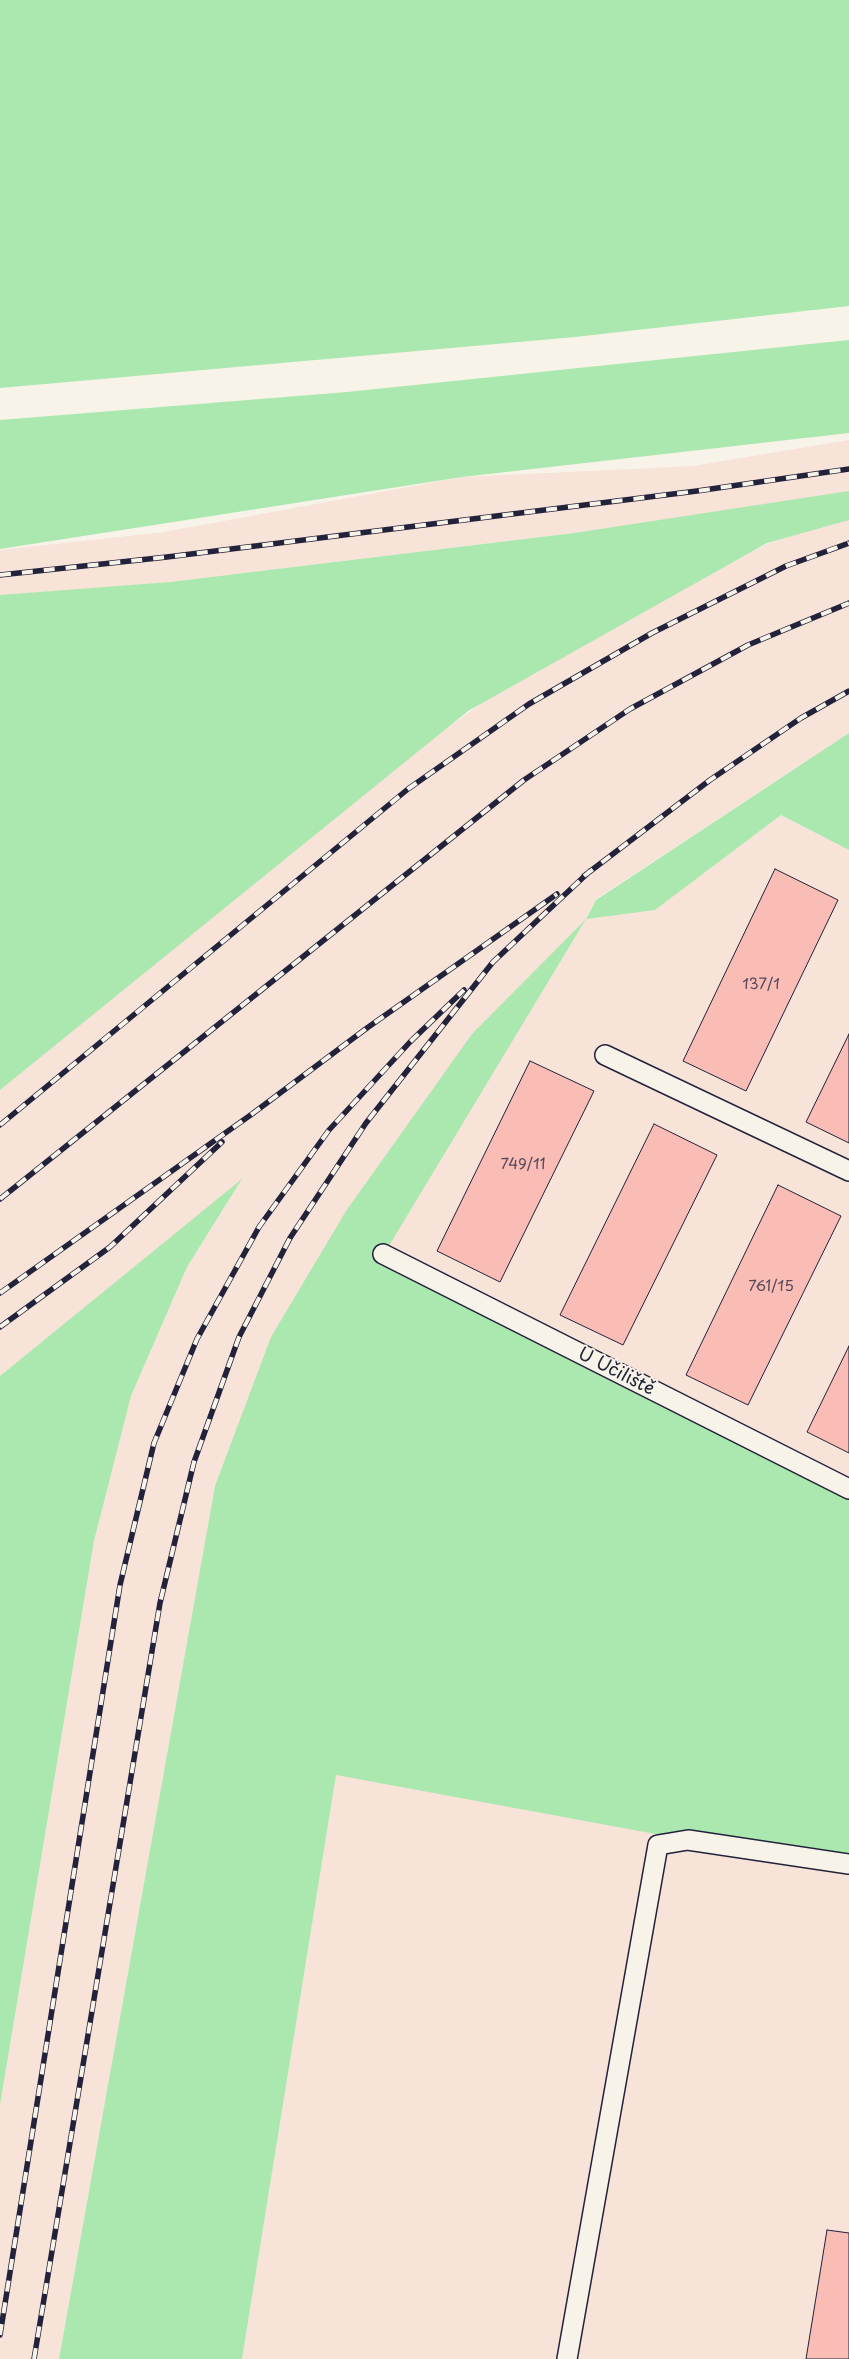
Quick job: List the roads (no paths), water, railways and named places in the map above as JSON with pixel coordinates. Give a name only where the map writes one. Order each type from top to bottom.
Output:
[{"type":"lane","points":[[605,1055],[849,1172]]},
{"type":"lane","name":"U Učiliště","points":[[383,1254],[849,1489]]},
{"type":"lane","points":[[567,2359],[658,1845],[688,1840],[849,1864]]},
{"type":"railway","points":[[0,575],[167,557],[697,491],[849,469]]},
{"type":"railway","points":[[0,1125],[408,789],[529,704],[652,633],[786,566],[849,543]]},
{"type":"railway","points":[[0,1199],[524,780],[630,709],[748,645],[849,603]]},
{"type":"railway","points":[[584,876],[710,780],[801,718],[849,691]]},
{"type":"railway","points":[[34,2359],[160,1603],[194,1462],[239,1337],[290,1238],[366,1123],[493,962],[590,871]]},
{"type":"railway","points":[[0,1293],[252,1114],[367,1028],[557,894]]},
{"type":"railway","points":[[0,2335],[120,1585],[154,1443],[197,1339],[259,1227],[329,1130],[410,1042],[464,990]]},
{"type":"railway","points":[[0,1327],[110,1247],[222,1142]]}]
